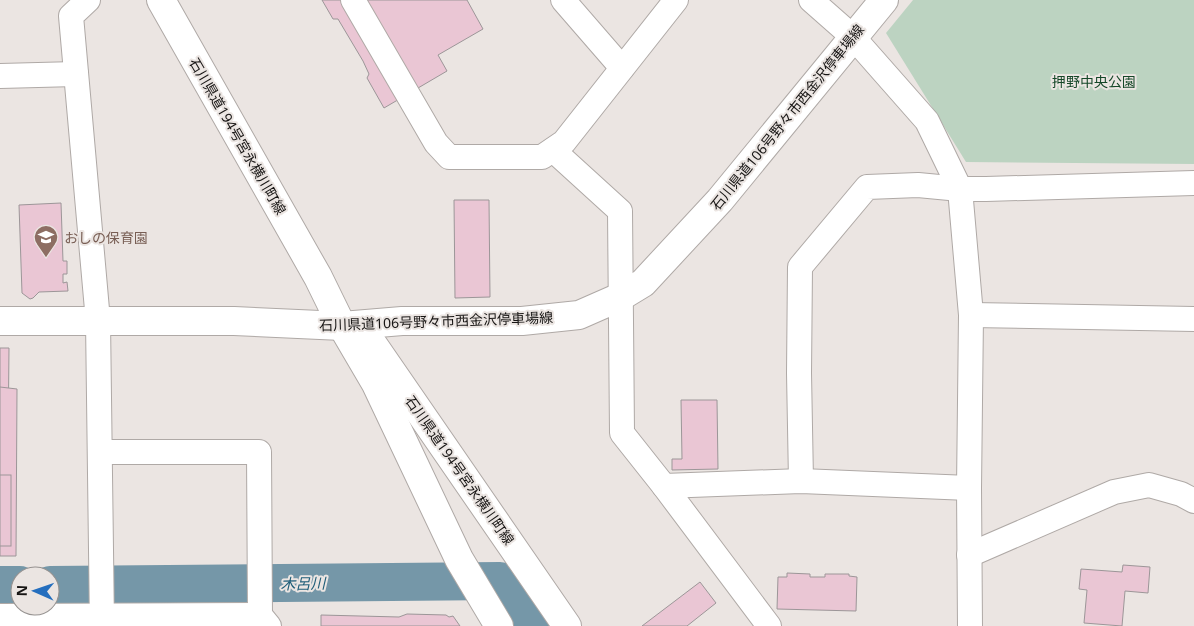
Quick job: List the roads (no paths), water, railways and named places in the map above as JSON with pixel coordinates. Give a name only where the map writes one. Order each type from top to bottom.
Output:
[{"type":"main road","name":"石川県道194号宮永横川町線","points":[[161,0],[318,277],[342,326],[376,384],[459,559],[499,626]]},
{"type":"main road","name":"石川県道106号野々市西金沢停車場線","points":[[0,321],[234,321],[342,326],[402,321],[522,321],[579,315],[620,297],[643,283],[720,200],[884,0]]},
{"type":"main road","name":"石川県道194号宮永横川町線","points":[[342,326],[372,343],[567,626]]},
{"type":"street","points":[[88,0],[71,16],[98,321],[102,617]]},
{"type":"street","points":[[353,0],[436,143],[449,157],[542,157],[553,150],[564,142],[676,0]]},
{"type":"street","points":[[563,0],[622,68]]},
{"type":"street","points":[[811,0],[852,37],[926,121],[960,189],[971,315],[970,626]]},
{"type":"street","points":[[0,76],[76,74]]},
{"type":"street","points":[[553,150],[620,211],[622,433],[769,626]]},
{"type":"street","points":[[801,481],[800,267],[867,187],[918,184],[960,189],[1194,183]]},
{"type":"street","points":[[971,315],[1194,319]]},
{"type":"street","points":[[0,616],[263,616],[260,569],[259,452],[100,452]]},
{"type":"street","points":[[664,486],[801,481],[969,488]]},
{"type":"street","points":[[969,555],[1114,492],[1149,485],[1193,499]]},
{"type":"waterway","name":"木呂川","points":[[60,585],[500,581],[533,626]]},
{"type":"waterway","name":"木呂川","points":[[0,585],[10,585]]},
{"type":"place","name":"おしの保育園","points":[[46,258]]},
{"type":"park label","name":"押野中央公園","points":[[1094,81]]}]
